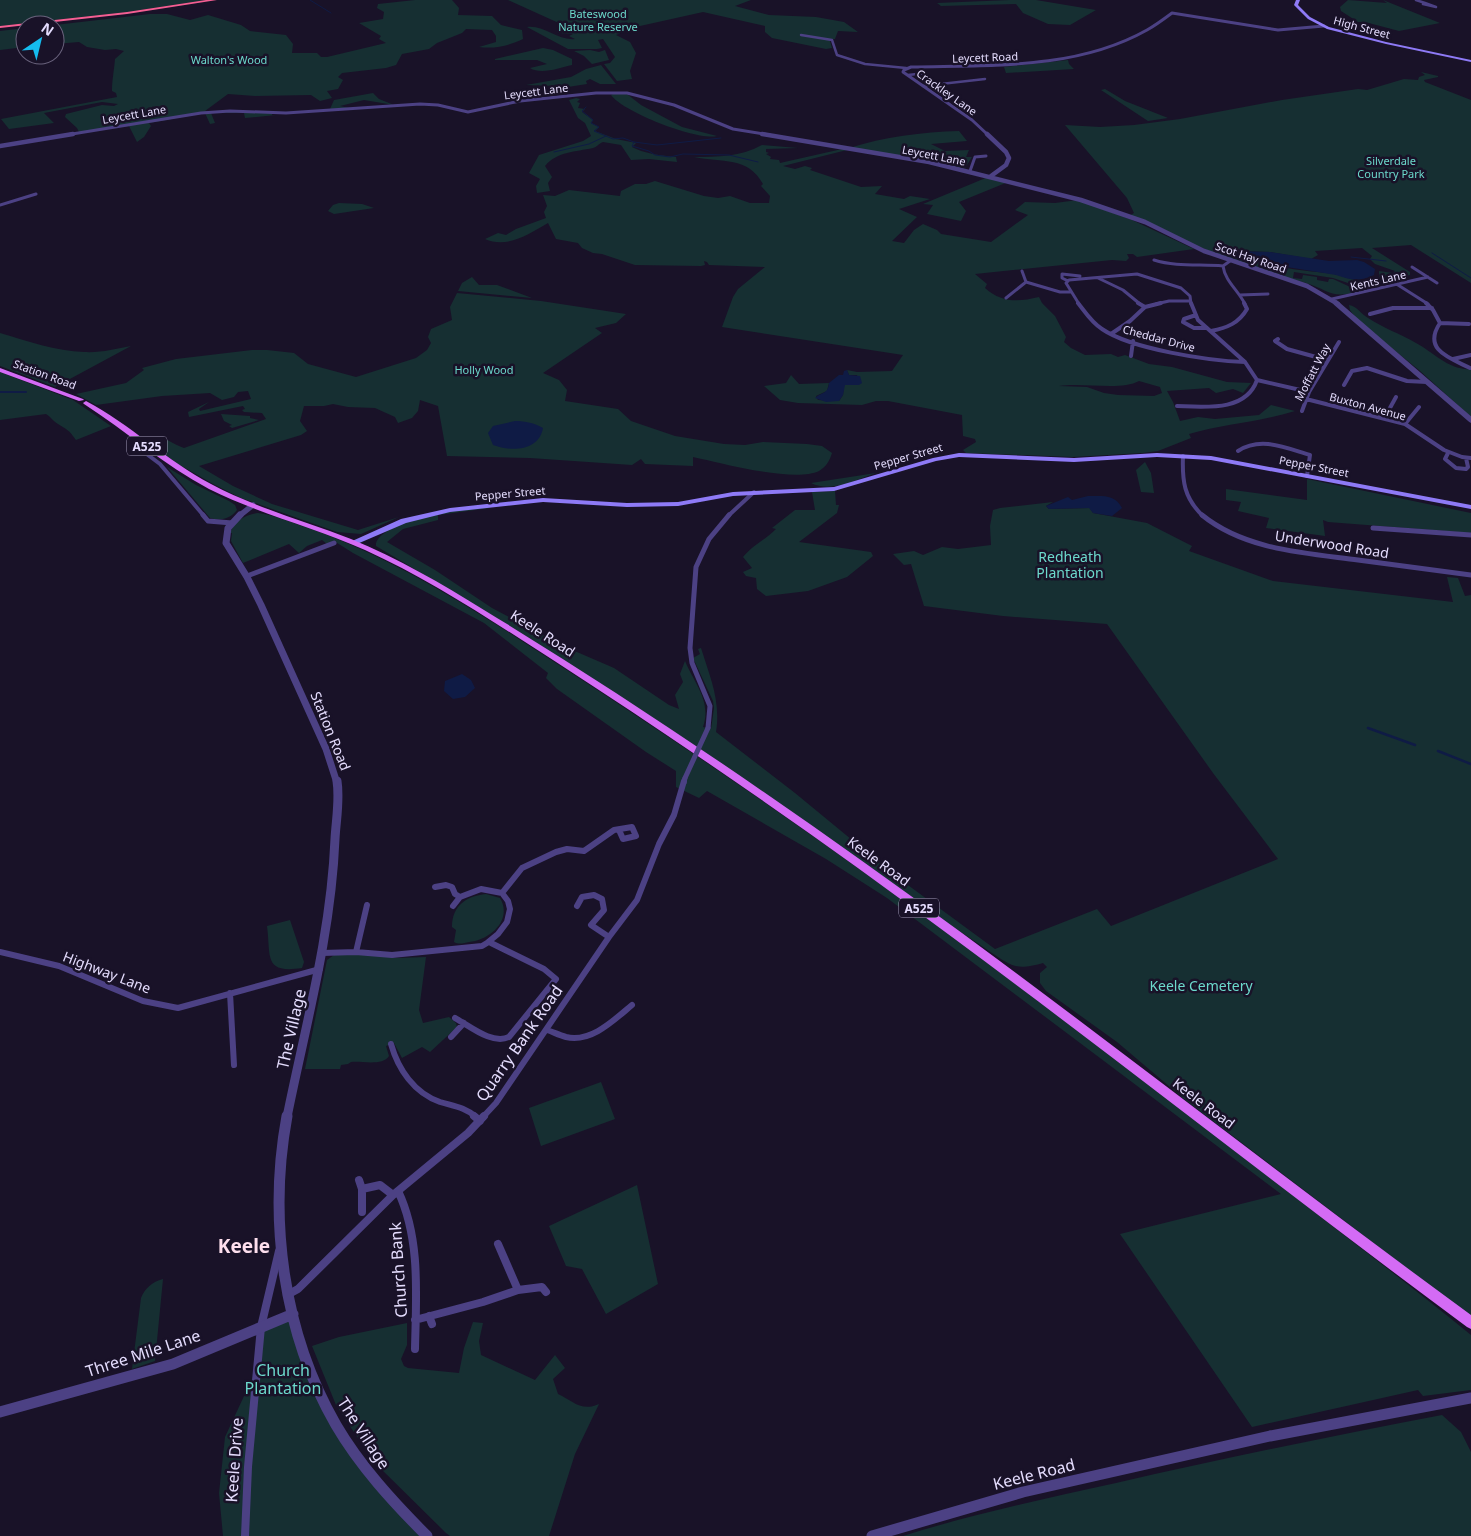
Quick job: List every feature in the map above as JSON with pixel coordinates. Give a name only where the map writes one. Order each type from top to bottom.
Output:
[{"type":"highway","points":[[65,22],[150,13],[217,1]]},
{"type":"highway","points":[[0,28],[127,14],[217,1]]},
{"type":"highway","points":[[0,28],[15,27]]},
{"type":"main road","name":"High Street","points":[[1298,0],[1296,5],[1300,11],[1308,18],[1324,26],[1471,61]]},
{"type":"main road","name":"Station Road","points":[[0,370],[84,402],[170,463],[209,486],[253,505]]},
{"type":"main road","name":"Pepper Street","points":[[354,542],[419,516],[450,510],[560,500],[627,505],[678,504],[733,494],[834,489],[934,459],[959,455],[1074,460],[1156,455],[1211,458],[1471,507]]},
{"type":"main road","name":"Keele Road","points":[[253,505],[354,542],[391,559],[494,620],[626,704],[855,862],[1027,988],[1471,1324]]},
{"type":"main road","name":"Pepper Street","points":[[366,548],[383,530]]},
{"type":"street","points":[[1416,0],[1425,3]]},
{"type":"street","name":"Leycett Road","points":[[801,35],[832,40],[837,55],[851,61],[909,68],[1003,66],[1059,61],[1131,39],[1147,31],[1172,13],[1278,30],[1324,26]]},
{"type":"street","name":"Crackley Lane","points":[[909,68],[903,72],[972,120],[1006,152],[1009,158],[1006,165],[990,176]]},
{"type":"street","points":[[908,75],[926,73]]},
{"type":"street","points":[[945,77],[949,82]]},
{"type":"street","points":[[923,86],[985,79]]},
{"type":"street","name":"Leycett Lane","points":[[0,146],[154,119],[220,111],[271,114],[428,104],[468,112],[520,101],[623,92],[674,105],[733,129],[906,158],[990,176]]},
{"type":"street","points":[[970,171],[975,157],[986,156]]},
{"type":"street","name":"Scot Hay Road","points":[[990,176],[1081,200],[1145,222],[1189,244],[1307,286],[1332,299],[1471,420]]},
{"type":"street","points":[[0,205],[36,194]]},
{"type":"street","points":[[1154,260],[1169,265],[1200,264],[1223,266],[1230,260]]},
{"type":"street","points":[[1196,315],[1184,319],[1183,322],[1194,328],[1209,330],[1223,329],[1242,319],[1247,309],[1240,295],[1224,276],[1223,266]]},
{"type":"street","name":"Kents Lane","points":[[1412,267],[1437,283]]},
{"type":"street","points":[[1022,271],[1026,282]]},
{"type":"street","points":[[1084,278],[1062,274],[1062,278],[1068,280],[1125,274],[1146,276],[1181,288],[1190,296],[1190,301],[1196,315],[1209,330],[1255,372],[1257,380],[1250,394],[1236,401],[1218,406],[1177,406]]},
{"type":"street","points":[[1096,277],[1123,290],[1145,308]]},
{"type":"street","name":"Kents Lane","points":[[1332,299],[1428,277]]},
{"type":"street","name":"Cheddar Drive","points":[[1068,280],[1066,283],[1071,292],[1094,321],[1110,334],[1202,358],[1246,362]]},
{"type":"street","points":[[1026,282],[1060,292],[1071,292]]},
{"type":"street","points":[[1006,298],[1026,282]]},
{"type":"street","points":[[1398,285],[1424,300],[1437,314],[1440,323],[1434,333],[1433,342],[1436,347],[1470,368]]},
{"type":"street","points":[[1240,295],[1268,294]]},
{"type":"street","points":[[1110,334],[1145,308],[1162,302],[1190,301]]},
{"type":"street","points":[[1370,314],[1393,308],[1432,308]]},
{"type":"street","points":[[1440,323],[1469,324]]},
{"type":"street","points":[[1278,339],[1275,342],[1281,346],[1327,360]]},
{"type":"street","points":[[1131,356],[1130,346],[1133,341]]},
{"type":"street","name":"Moffatt Way","points":[[1302,410],[1309,392],[1339,342]]},
{"type":"street","points":[[1453,359],[1471,355]]},
{"type":"street","points":[[1344,385],[1352,371],[1364,368],[1373,369],[1414,383],[1427,382]]},
{"type":"street","points":[[1257,380],[1309,392]]},
{"type":"street","points":[[1385,417],[1396,397]]},
{"type":"street","name":"Buxton Avenue","points":[[1306,399],[1385,417],[1405,424],[1416,429],[1448,453],[1469,458],[1468,468],[1466,470],[1456,468],[1445,459],[1448,453]]},
{"type":"street","points":[[1405,424],[1419,407]]},
{"type":"street","points":[[1238,451],[1248,445],[1267,444],[1310,455],[1307,476]]},
{"type":"street","points":[[140,449],[160,464],[208,521],[232,523],[253,505]]},
{"type":"street","name":"Underwood Road","points":[[1183,456],[1182,479],[1192,505],[1203,516],[1220,528],[1243,538],[1276,548],[1471,575]]},
{"type":"street","name":"Quarry Bank Road","points":[[287,1295],[298,1289],[396,1193],[480,1121],[496,1103],[609,937],[637,900],[659,844],[674,815],[685,778],[708,728],[710,706],[692,663],[690,648],[696,567],[709,539],[729,515],[754,492]]},
{"type":"street","name":"Station Road","points":[[232,523],[225,534],[226,546],[247,576],[324,746],[337,782],[334,855],[320,969]]},
{"type":"street","points":[[1373,528],[1471,535]]},
{"type":"street","points":[[247,576],[334,543]]},
{"type":"street","points":[[502,893],[522,868],[556,852],[567,849],[584,851],[614,830],[618,830]]},
{"type":"street","points":[[435,887],[446,885],[452,887],[455,894],[460,897]]},
{"type":"street","points":[[322,953],[356,952],[392,955],[482,946],[491,943],[497,937],[509,913],[509,903],[502,893],[481,889],[460,897],[453,906]]},
{"type":"street","points":[[576,906],[582,897],[594,895],[602,899],[604,910],[591,925],[609,937]]},
{"type":"street","points":[[356,952],[368,905]]},
{"type":"street","points":[[455,1018],[498,1041],[503,1040],[509,1037],[556,979],[504,952],[491,943]]},
{"type":"street","name":"Highway Lane","points":[[0,952],[59,966],[143,1001],[178,1008],[320,969]]},
{"type":"street","name":"The Village","points":[[320,969],[285,1131],[280,1176],[281,1245],[287,1295],[312,1375],[334,1423],[377,1482],[427,1536]]},
{"type":"street","points":[[230,993],[234,1065]]},
{"type":"street","points":[[547,1030],[568,1037],[585,1036],[596,1032],[632,1005]]},
{"type":"street","points":[[451,1037],[464,1023]]},
{"type":"street","points":[[391,1044],[399,1068],[424,1094],[469,1110],[480,1121]]},
{"type":"street","points":[[358,1180],[362,1189],[362,1212]]},
{"type":"street","points":[[362,1189],[380,1186],[396,1193]]},
{"type":"street","name":"Church Bank","points":[[396,1193],[406,1202],[412,1229],[415,1349]]},
{"type":"street","points":[[498,1244],[518,1290]]},
{"type":"street","name":"The Village","points":[[260,1327],[281,1245]]},
{"type":"street","points":[[415,1320],[431,1320],[518,1290],[542,1287],[546,1292]]},
{"type":"street","name":"Three Mile Lane","points":[[0,1412],[172,1364],[293,1314]]},
{"type":"street","name":"Keele Drive","points":[[245,1536],[248,1467],[260,1327]]},
{"type":"street","name":"Keele Road","points":[[872,1536],[1023,1492],[1270,1436],[1471,1398]]},
{"type":"green space","points":[[0,0],[207,0],[65,19],[65,15],[15,15],[15,24],[0,26]]},
{"type":"green space","name":"Walton's Wood","points":[[415,0],[452,0],[459,8],[458,15],[492,16],[501,25],[522,30],[523,39],[491,48],[479,47],[496,42],[496,36],[492,30],[466,29],[462,33],[437,43],[429,49],[402,54],[396,65],[386,68],[342,73],[338,77],[343,80],[338,89],[327,91],[332,98],[320,101],[311,95],[255,96],[228,94],[205,111],[272,112],[272,115],[276,115],[245,118],[244,113],[211,113],[215,123],[210,124],[205,113],[149,123],[151,126],[144,137],[137,142],[129,126],[79,132],[65,117],[66,114],[102,105],[114,106],[118,104],[102,102],[44,113],[54,123],[9,129],[1,119],[117,97],[116,93],[112,91],[115,59],[124,51],[87,47],[79,42],[65,43],[65,24],[150,14],[167,14],[190,20],[208,15],[241,25],[250,31],[286,35],[293,44],[292,53],[317,53],[321,57],[327,57],[386,43],[379,39],[381,36],[359,23],[383,19],[384,12],[377,8],[378,4]]},
{"type":"green space","name":"Bateswood Nature Reserve","points":[[508,0],[751,0],[735,6],[769,15],[816,17],[844,22],[858,32],[838,31],[835,39],[827,39],[830,41],[832,48],[826,49],[772,38],[765,32],[765,26],[703,12],[631,28],[616,35],[630,42],[636,53],[630,71],[632,79],[617,81],[604,64],[610,63],[615,57],[603,39],[598,40],[602,48],[568,49],[527,27],[540,28],[563,38],[575,39],[569,36],[573,34],[558,33],[572,29]]},
{"type":"green space","points":[[1036,0],[1096,10],[1070,25],[1048,24],[1023,13],[1016,4],[941,6],[937,3]]},
{"type":"green space","points":[[1348,0],[1387,3],[1383,0],[1440,23],[1399,31],[1365,22],[1358,22],[1341,11],[1340,7]]},
{"type":"green space","points":[[15,29],[15,48],[0,50],[0,31]]},
{"type":"green space","points":[[543,48],[553,50],[572,59],[572,65],[539,71],[530,68],[547,64],[537,60],[495,60],[495,59]]},
{"type":"green space","points":[[590,50],[599,52],[605,50],[609,60],[592,64],[584,56],[574,51]]},
{"type":"green space","points":[[1068,60],[1074,69],[1006,73],[1004,67]]},
{"type":"green space","points":[[601,65],[616,84],[600,84],[590,79],[586,81],[587,84],[555,89],[553,86],[526,85],[571,77],[586,69]]},
{"type":"green space","name":"Silverdale Country Park","points":[[1421,72],[1438,77],[1424,80],[1425,82],[1471,100],[1471,283],[1411,245],[1372,248],[1410,272],[1410,275],[1363,288],[1333,278],[1294,272],[1293,278],[1302,279],[1303,275],[1317,277],[1317,280],[1328,282],[1329,279],[1333,279],[1359,291],[1343,295],[1331,293],[1219,255],[1159,227],[1129,216],[1134,213],[1127,198],[1065,125],[1100,127],[1180,119],[1282,100],[1358,89],[1367,90],[1404,79],[1418,80],[1419,77],[1425,75]],"holes":[[[1362,248],[1372,256],[1370,259],[1375,264],[1395,271],[1393,273],[1379,271],[1379,277],[1361,281],[1334,274],[1285,268],[1240,251],[1270,252],[1311,259],[1318,255],[1315,251]]]},
{"type":"green space","points":[[1105,89],[1125,101],[1168,118],[1148,121],[1101,90]]},
{"type":"green space","points":[[373,93],[379,99],[394,105],[364,100],[340,106],[349,108],[330,109],[334,100]]},
{"type":"green space","points":[[615,93],[627,94],[641,105],[682,127],[717,136],[694,134],[661,124],[618,102],[611,95]]},
{"type":"green space","points":[[580,99],[577,102],[580,103],[578,108],[585,109],[582,112],[593,120],[591,123],[599,127],[595,131],[616,139],[636,143],[632,147],[641,151],[676,157],[677,162],[649,159],[631,160],[621,145],[603,142],[594,148],[555,157],[545,166],[552,177],[548,183],[550,191],[537,193],[536,186],[540,179],[529,173],[539,155],[583,141],[591,136],[585,123],[578,118],[569,100]]},
{"type":"green space","points":[[959,131],[967,141],[931,144],[945,151],[969,150],[966,157],[972,157],[965,168],[849,148],[903,136]]},
{"type":"green space","points":[[762,145],[798,148],[766,149],[766,152],[769,153],[766,154],[771,157],[770,159],[779,160],[780,163],[842,149],[847,150],[783,166],[795,169],[805,166],[812,168],[810,170],[861,187],[882,186],[875,194],[904,199],[910,196],[930,199],[899,209],[917,217],[892,241],[904,243],[914,230],[923,224],[937,230],[941,234],[991,242],[1028,215],[1015,210],[1025,202],[1055,203],[1078,200],[1132,220],[1194,249],[1137,257],[1133,254],[1127,254],[1129,258],[1126,261],[1112,260],[975,274],[987,284],[985,288],[1004,299],[1024,300],[1039,297],[1042,303],[1055,316],[1066,337],[1064,342],[1085,355],[1111,354],[1118,357],[1125,355],[1149,364],[1172,367],[1227,382],[1251,383],[1243,393],[1233,389],[1216,393],[1209,388],[1167,391],[1180,421],[1198,417],[1215,419],[1259,415],[1271,405],[1295,411],[1189,434],[1191,438],[1158,451],[1143,453],[1073,457],[966,453],[963,450],[976,442],[975,439],[963,436],[962,415],[888,401],[876,401],[862,405],[798,403],[780,400],[764,386],[786,383],[791,375],[799,384],[829,383],[827,391],[816,396],[818,400],[839,401],[843,395],[844,385],[859,385],[857,375],[849,375],[847,370],[857,372],[892,371],[903,355],[722,327],[733,297],[738,289],[765,267],[709,265],[704,261],[705,265],[701,266],[635,265],[602,254],[593,253],[582,248],[578,243],[556,239],[548,223],[518,239],[493,242],[485,239],[498,233],[506,235],[516,229],[546,218],[544,212],[547,206],[543,195],[555,196],[569,190],[620,196],[621,191],[635,184],[646,184],[655,181],[704,196],[718,198],[730,196],[750,203],[769,203],[770,196],[761,186],[763,184],[757,175],[750,169],[733,162],[694,157],[729,156]],"holes":[[[1139,381],[1160,387],[1162,393],[1154,396],[1118,395],[1104,393],[1087,387],[1059,386],[1112,386]]]},
{"type":"green space","points":[[988,177],[1008,182],[959,202],[966,211],[961,221],[927,214],[933,205],[923,204]]},
{"type":"green space","points":[[339,203],[362,204],[374,208],[334,214],[328,211],[333,205]]},
{"type":"green space","points":[[472,277],[479,285],[497,285],[532,298],[458,291],[462,283]]},
{"type":"green space","name":"Holly Wood","points":[[457,293],[541,301],[626,314],[616,323],[595,328],[602,333],[543,373],[559,380],[567,390],[565,401],[618,409],[631,421],[675,436],[724,444],[745,445],[763,442],[822,446],[832,453],[830,458],[819,471],[793,475],[757,471],[693,457],[693,466],[645,464],[641,459],[632,465],[530,458],[447,456],[438,406],[420,400],[418,411],[412,418],[398,423],[395,417],[375,408],[348,407],[333,404],[304,406],[300,421],[307,431],[301,435],[199,466],[233,486],[272,504],[358,530],[399,517],[361,534],[337,532],[241,498],[178,464],[144,440],[156,437],[161,438],[184,448],[266,419],[262,413],[244,412],[242,410],[245,409],[243,406],[189,417],[188,412],[209,402],[199,409],[200,411],[251,399],[248,391],[238,392],[234,397],[222,400],[210,393],[162,396],[96,405],[76,394],[126,383],[144,370],[142,368],[176,359],[252,350],[294,353],[308,364],[356,377],[416,358],[427,350],[431,343],[428,337],[431,329],[452,320],[450,307]]},
{"type":"green space","points":[[1349,305],[1374,322],[1416,343],[1449,364],[1463,369],[1471,369],[1471,417],[1419,370],[1359,322],[1350,310]]},
{"type":"green space","points":[[0,333],[42,345],[73,351],[96,352],[131,346],[55,387],[0,366]]},
{"type":"green space","points":[[0,372],[73,400],[111,426],[76,440],[72,434],[46,414],[0,420]]},
{"type":"green space","points":[[221,414],[250,416],[250,418],[259,420],[232,428],[229,426],[232,425],[224,421]]},
{"type":"green space","points":[[1145,462],[1151,473],[1154,493],[1141,492],[1136,470]]},
{"type":"green space","points":[[167,467],[196,485],[229,501],[235,505],[237,510],[225,518],[210,518]]},
{"type":"green space","points":[[876,473],[835,486],[819,486],[811,483]]},
{"type":"green space","points":[[1307,479],[1471,513],[1471,533],[1328,522],[1323,520],[1325,536],[1266,528],[1269,518],[1238,511],[1241,502],[1226,500],[1226,489],[1307,500]]},
{"type":"green space","points":[[835,491],[836,505],[839,505],[837,513],[799,542],[871,552],[873,556],[847,577],[808,591],[766,596],[757,589],[756,578],[746,576],[743,572],[752,568],[743,557],[776,529],[772,528],[795,510],[815,510],[812,492]]},
{"type":"green space","points":[[1053,502],[1046,506],[1049,509],[1090,508],[1093,513],[1147,523],[1192,546],[1189,551],[1273,581],[1453,602],[1447,577],[1458,578],[1465,596],[1471,595],[1471,1317],[1183,1098],[1117,1042],[1046,991],[1040,983],[1040,973],[1047,967],[1043,963],[1020,967],[1003,960],[508,625],[376,546],[380,537],[406,522],[445,513],[490,508],[438,515],[438,520],[403,529],[387,542],[435,570],[492,608],[570,649],[614,668],[669,705],[679,709],[675,695],[683,682],[680,674],[685,661],[704,700],[705,718],[703,727],[711,729],[713,701],[693,658],[700,654],[698,649],[701,648],[716,699],[716,732],[795,793],[897,877],[995,949],[1097,909],[1111,926],[1278,859],[1213,773],[1107,624],[1003,616],[924,606],[911,564],[904,565],[893,554],[914,551],[923,555],[942,547],[958,549],[991,545],[990,526],[993,510]]},
{"type":"green space","points":[[258,513],[277,517],[344,542],[379,558],[448,595],[670,738],[938,925],[1113,1055],[1471,1335],[1471,1390],[1423,1396],[1418,1390],[1252,1427],[1120,1234],[1281,1194],[887,898],[826,859],[707,791],[699,798],[676,787],[676,771],[557,689],[546,678],[548,673],[484,623],[334,541],[327,544],[322,540],[307,546],[299,553],[289,544],[243,563],[231,541],[232,533],[230,533],[232,528],[241,519]]},
{"type":"green space","points":[[486,894],[500,898],[503,906],[504,914],[497,928],[485,937],[477,940],[461,944],[454,942],[456,930],[452,927],[454,913],[457,908],[472,897]]},
{"type":"green space","points":[[290,920],[304,962],[302,968],[281,968],[271,960],[267,926]]},
{"type":"green space","points":[[361,954],[397,958],[426,957],[419,1010],[423,1023],[449,1017],[456,1023],[457,1027],[430,1052],[422,1047],[402,1058],[394,1043],[386,1046],[389,1056],[382,1061],[351,1062],[341,1065],[340,1069],[305,1069],[327,960],[334,955]]},
{"type":"green space","points":[[601,1082],[615,1119],[541,1146],[529,1108]]},
{"type":"green space","points":[[637,1185],[658,1284],[606,1314],[582,1269],[566,1266],[549,1226]]},
{"type":"green space","points":[[163,1279],[155,1361],[132,1369],[141,1298],[149,1286]]},
{"type":"green space","name":"Church Plantation","points":[[293,1314],[334,1423],[427,1536],[223,1536],[219,1493],[225,1437],[257,1368],[261,1327]]},
{"type":"green space","points":[[473,1322],[483,1323],[479,1341],[481,1355],[535,1380],[555,1355],[565,1368],[553,1379],[558,1394],[582,1406],[587,1407],[599,1404],[575,1454],[549,1536],[450,1536],[446,1533],[373,1461],[336,1405],[312,1346],[339,1337],[407,1323],[407,1345],[401,1359],[404,1366],[459,1373],[464,1348]]},
{"type":"green space","points":[[1442,1415],[1461,1432],[1471,1452],[1471,1536],[903,1536],[982,1514],[1062,1495],[1238,1456]]},
{"type":"water","points":[[1231,251],[1270,252],[1329,261],[1357,260],[1375,269],[1374,275],[1369,277],[1350,279],[1230,257],[1228,253]]},
{"type":"water","points":[[847,370],[849,375],[860,376],[862,383],[859,385],[845,385],[843,395],[839,401],[826,402],[815,398],[826,391],[829,383],[839,375],[843,375],[844,371]]},
{"type":"water","points":[[523,421],[543,428],[540,436],[536,441],[524,448],[508,449],[493,445],[488,433],[493,426]]},
{"type":"water","points":[[1088,496],[1112,498],[1122,508],[1112,516],[1093,513],[1089,508],[1049,509],[1046,506],[1068,497],[1072,500]]},
{"type":"water","points":[[462,674],[471,680],[475,688],[465,697],[453,699],[444,691],[445,681]]},
{"type":"waterway","points":[[310,0],[331,13]]},
{"type":"waterway","points":[[586,107],[582,111],[593,120],[591,123],[599,127],[594,131],[606,136]]},
{"type":"waterway","points":[[554,152],[589,144],[606,136]]},
{"type":"waterway","points":[[606,136],[613,139],[623,138],[634,142]]},
{"type":"waterway","points":[[634,142],[657,145],[721,138]]},
{"type":"waterway","points":[[634,142],[632,146],[649,151],[655,155],[670,157],[683,154],[729,155],[758,162]]},
{"type":"waterway","points":[[1432,253],[1471,278]]},
{"type":"waterway","points":[[1351,257],[1386,261]]},
{"type":"waterway","points":[[0,392],[26,392]]},
{"type":"waterway","points":[[1368,728],[1415,745]]},
{"type":"waterway","points":[[1438,751],[1471,764]]},
{"type":"district","name":"Keele","points":[[244,1246]]},
{"type":"park label","name":"Redheath Plantation","points":[[1070,564]]},
{"type":"park label","name":"Keele Cemetery","points":[[1201,985]]}]
